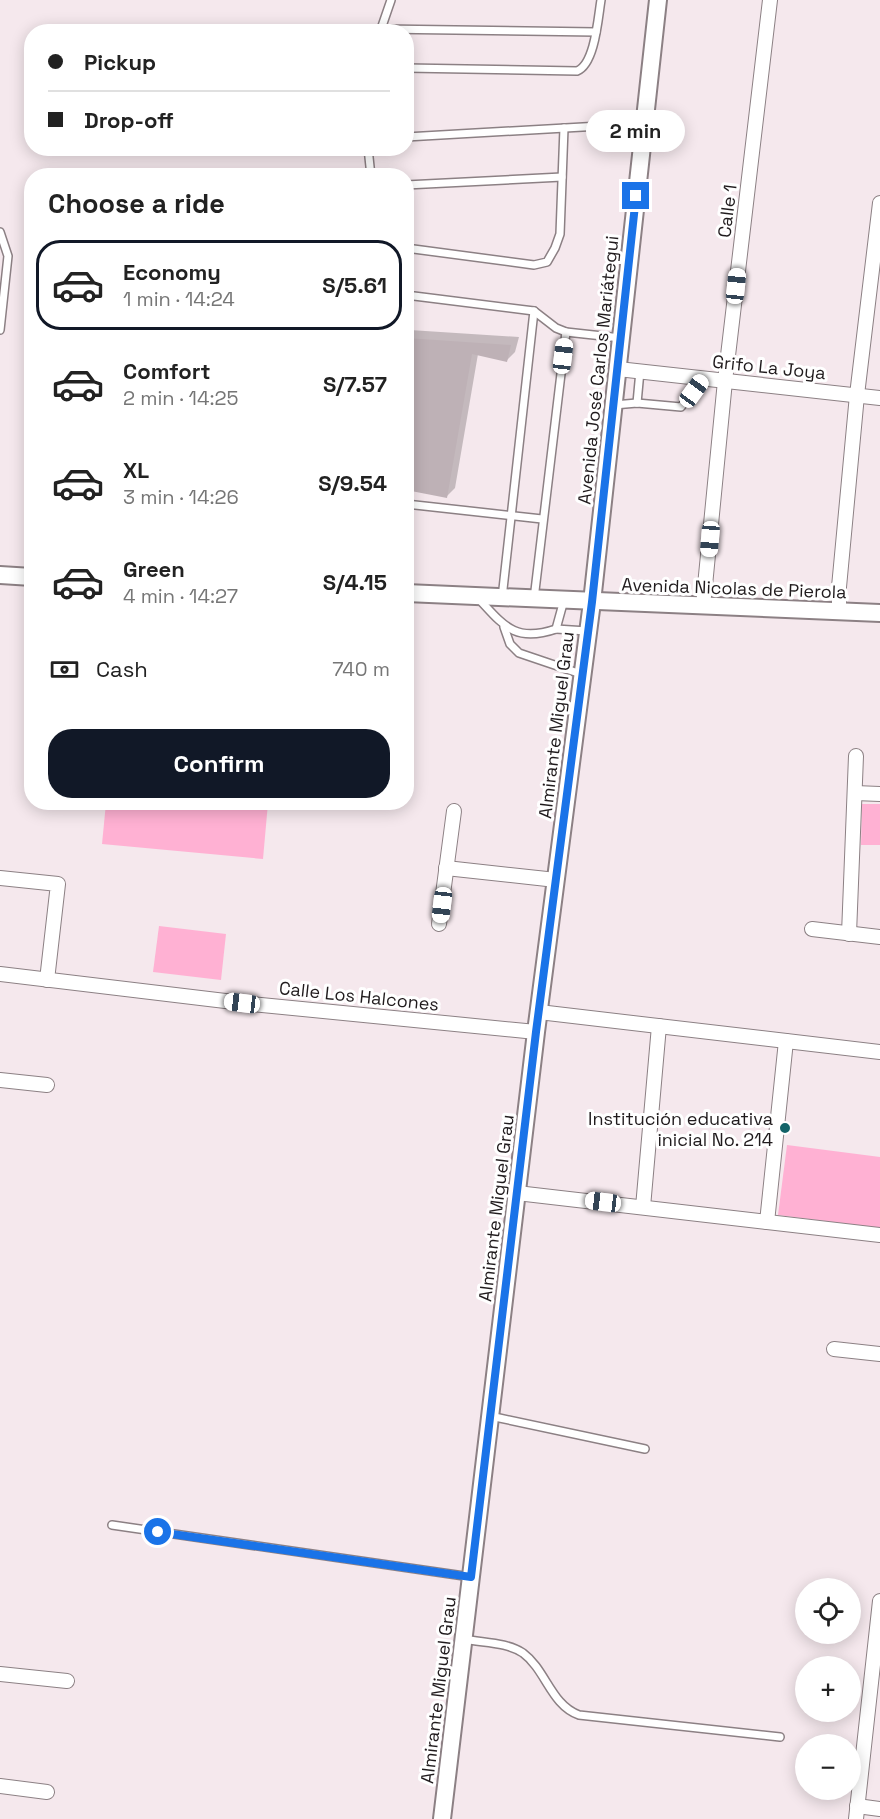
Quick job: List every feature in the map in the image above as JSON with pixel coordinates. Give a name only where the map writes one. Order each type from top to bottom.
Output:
[{"type":"street","name":"Avenida José Carlos Mariátegui","points":[[592,602],[658,0]]},
{"type":"street","name":"Calle 1","points":[[703,606],[725,381],[770,0]]},
{"type":"street","points":[[839,612],[839,587],[856,395],[876,268],[880,203]]},
{"type":"street","name":"Grifo La Joya","points":[[618,369],[880,398]]},
{"type":"street","points":[[0,575],[24,576]]},
{"type":"street","name":"Avenida Nicolas de Pierola","points":[[414,593],[880,613]]},
{"type":"street","name":"Almirante Miguel Grau","points":[[442,1819],[536,1032],[592,602]]},
{"type":"street","points":[[849,934],[856,756]]},
{"type":"street","points":[[855,793],[880,794]]},
{"type":"street","points":[[439,924],[454,811]]},
{"type":"street","points":[[446,868],[556,880]]},
{"type":"street","points":[[0,878],[58,884],[47,980]]},
{"type":"street","points":[[812,929],[880,938]]},
{"type":"street","name":"Calle Los Halcones","points":[[0,974],[242,1003],[536,1032]]},
{"type":"street","points":[[539,1012],[880,1052]]},
{"type":"street","points":[[643,1207],[659,1026]]},
{"type":"street","points":[[767,1222],[786,1041]]},
{"type":"street","points":[[0,1081],[47,1085]]},
{"type":"street","points":[[517,1192],[880,1235]]},
{"type":"street","points":[[834,1349],[880,1354]]},
{"type":"street","points":[[880,1601],[874,1711],[856,1813],[880,1809]]},
{"type":"street","points":[[0,1674],[67,1681]]},
{"type":"street","points":[[0,1786],[47,1792]]},
{"type":"lane","points":[[382,24],[391,0]]},
{"type":"lane","points":[[414,68],[577,71],[588,63],[601,0]]},
{"type":"lane","points":[[414,30],[596,32]]},
{"type":"lane","points":[[414,137],[644,125]]},
{"type":"lane","points":[[414,249],[534,266],[547,262],[560,234],[564,128]]},
{"type":"lane","points":[[414,185],[562,177]]},
{"type":"lane","points":[[0,232],[8,256],[0,330]]},
{"type":"lane","points":[[414,296],[534,311],[556,328],[566,332],[621,338]]},
{"type":"lane","points":[[502,598],[534,311]]},
{"type":"lane","points":[[534,599],[566,332]]},
{"type":"lane","points":[[637,403],[640,372]]},
{"type":"lane","points":[[614,405],[637,403],[681,407],[703,378]]},
{"type":"lane","points":[[414,505],[542,519]]},
{"type":"lane","points":[[476,596],[504,627],[510,644],[519,653],[582,675]]},
{"type":"lane","points":[[556,629],[564,600]]},
{"type":"lane","points":[[504,627],[521,633],[538,634],[556,629],[588,631]]},
{"type":"lane","points":[[490,1416],[645,1449]]},
{"type":"lane","points":[[112,1525],[471,1577]]},
{"type":"lane","points":[[464,1639],[512,1647],[523,1654],[537,1667],[569,1712],[579,1715],[780,1737]]},
{"type":"shaded area","points":[[862,804],[880,804],[880,845],[861,845]]},
{"type":"shaded area","points":[[105,810],[267,810],[263,859],[102,844]]},
{"type":"shaded area","points":[[159,926],[226,934],[221,980],[153,972]]},
{"type":"shaded area","points":[[787,1145],[880,1157],[880,1228],[778,1215]]},
{"type":"building","points":[[414,339],[511,345],[507,362],[472,354],[447,498],[414,492]]},
{"type":"place","name":"Institución educativa inicial No. 214","points":[[785,1128]]},
{"type":"route","points":[[158,1532],[471,1577],[536,1032],[592,602],[636,196]]}]
